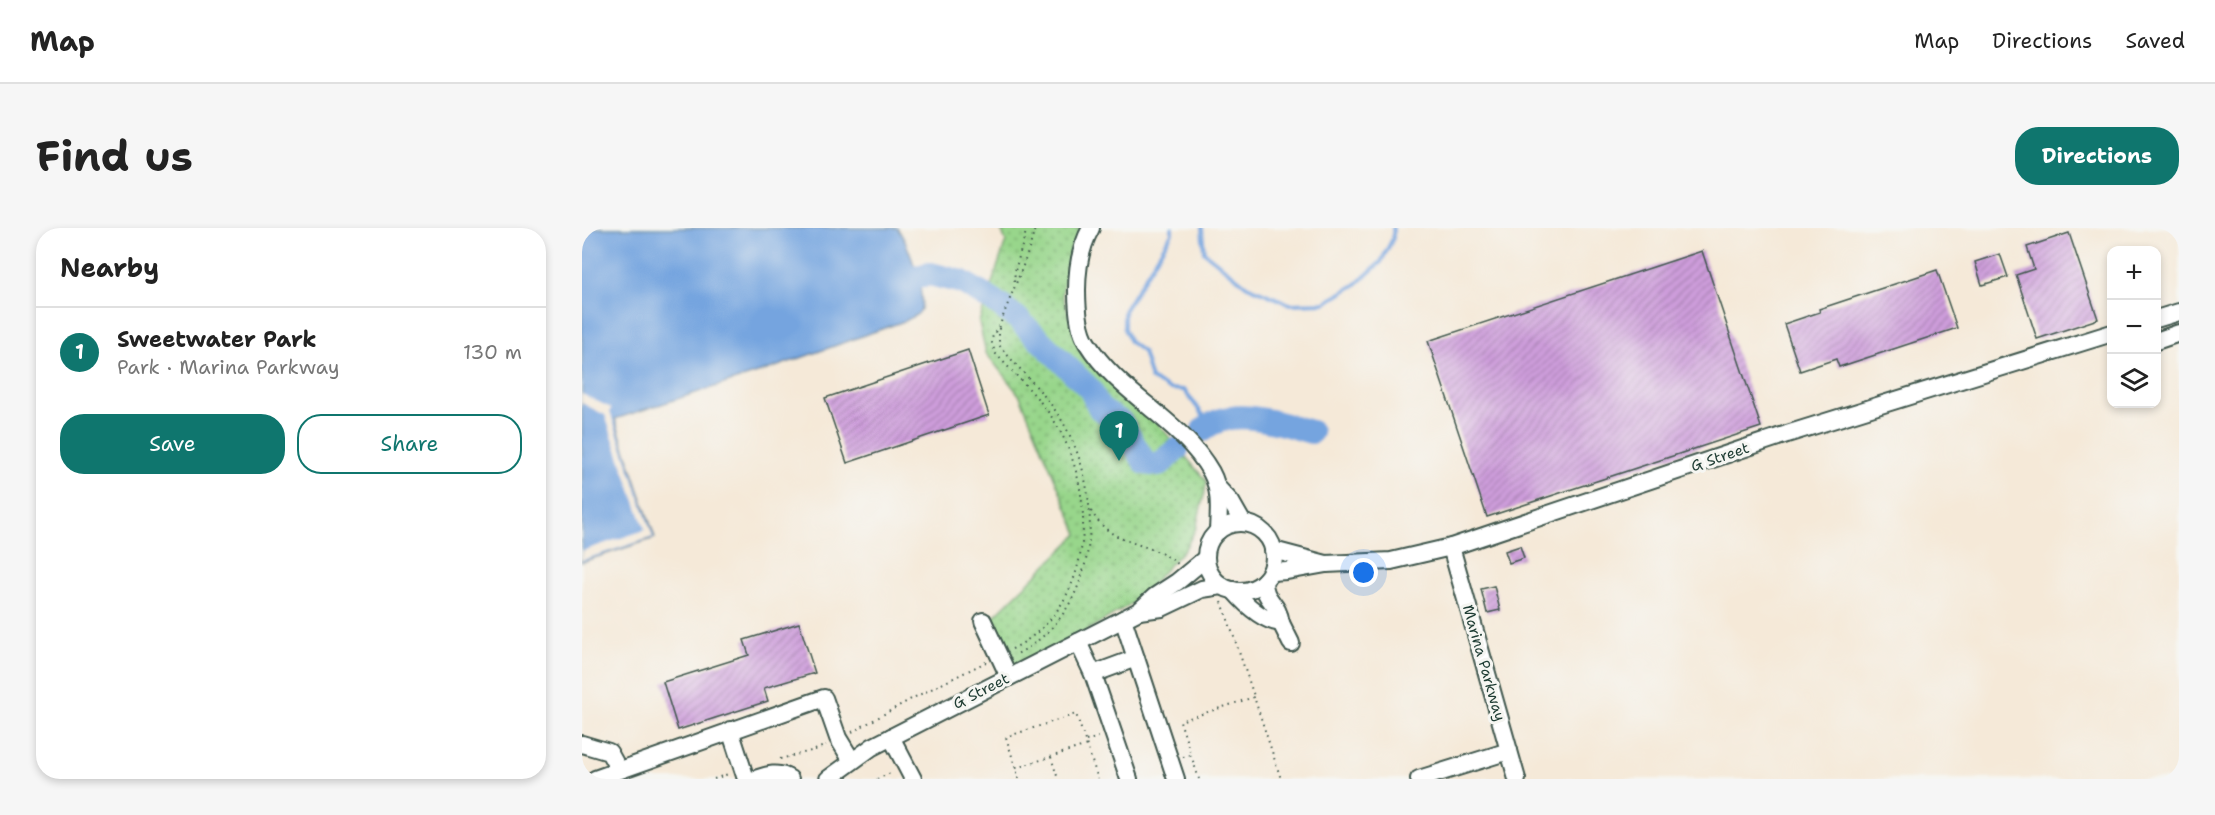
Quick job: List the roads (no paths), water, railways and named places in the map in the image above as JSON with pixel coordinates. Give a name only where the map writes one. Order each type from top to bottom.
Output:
[{"type":"street","points":[[1091,228],[1077,269],[1077,308],[1086,342],[1107,370],[1196,449],[1217,487],[1218,531]]},
{"type":"street","points":[[2161,318],[2179,312]]},
{"type":"street","points":[[2161,340],[2179,333]]},
{"type":"street","name":"G Street","points":[[1267,576],[1326,564],[1391,561],[1451,547],[1820,423],[2107,335]]},
{"type":"street","points":[[1217,487],[1231,502],[1243,523]]},
{"type":"street","points":[[1281,623],[1270,621],[1242,600],[1225,592],[1214,579],[1208,569],[1206,558],[1207,546],[1218,531],[1230,524],[1243,523],[1262,531],[1269,539],[1274,561],[1267,576],[1264,592],[1280,612],[1281,623],[1291,643]]},
{"type":"street","name":"Marina Parkway","points":[[1451,547],[1517,779]]},
{"type":"street","name":"G Street","points":[[1273,550],[1326,564]]},
{"type":"street","name":"G Street","points":[[828,779],[852,760],[1004,665],[1078,642],[1139,610],[1206,558]]},
{"type":"street","points":[[1225,592],[1244,591],[1255,587],[1267,576]]},
{"type":"street","name":"G Street","points":[[1139,610],[1162,608],[1202,589],[1225,592]]},
{"type":"street","points":[[1123,619],[1176,779]]},
{"type":"street","points":[[983,621],[1004,665]]},
{"type":"street","points":[[1078,642],[1093,674],[1129,779]]},
{"type":"street","points":[[1093,674],[1136,658]]},
{"type":"street","points":[[595,779],[824,698],[838,738],[852,760]]},
{"type":"street","points":[[730,730],[748,776],[784,774],[790,779]]},
{"type":"street","points":[[891,737],[913,779]]},
{"type":"street","points":[[582,744],[609,752],[619,770]]},
{"type":"street","points":[[1419,779],[1509,751]]},
{"type":"water","points":[[582,228],[897,228],[915,267],[922,301],[921,309],[907,320],[767,370],[615,419],[655,538],[582,562]]},
{"type":"waterway","points":[[1172,228],[1172,233],[1124,311],[1124,329],[1130,342],[1143,352],[1151,379],[1170,389],[1184,390],[1210,424]]},
{"type":"waterway","points":[[1202,228],[1204,252],[1247,286],[1290,304],[1325,303],[1355,285],[1381,262],[1393,238],[1393,228]]},
{"type":"waterway","points":[[917,277],[930,274],[962,282],[1017,318],[1090,389],[1100,409],[1121,422],[1145,463],[1159,465],[1177,449]]},
{"type":"waterway","points":[[1203,430],[1227,418],[1241,417],[1256,418],[1311,432]]},
{"type":"place","name":"Sweetwater Park","points":[[1119,461]]}]
